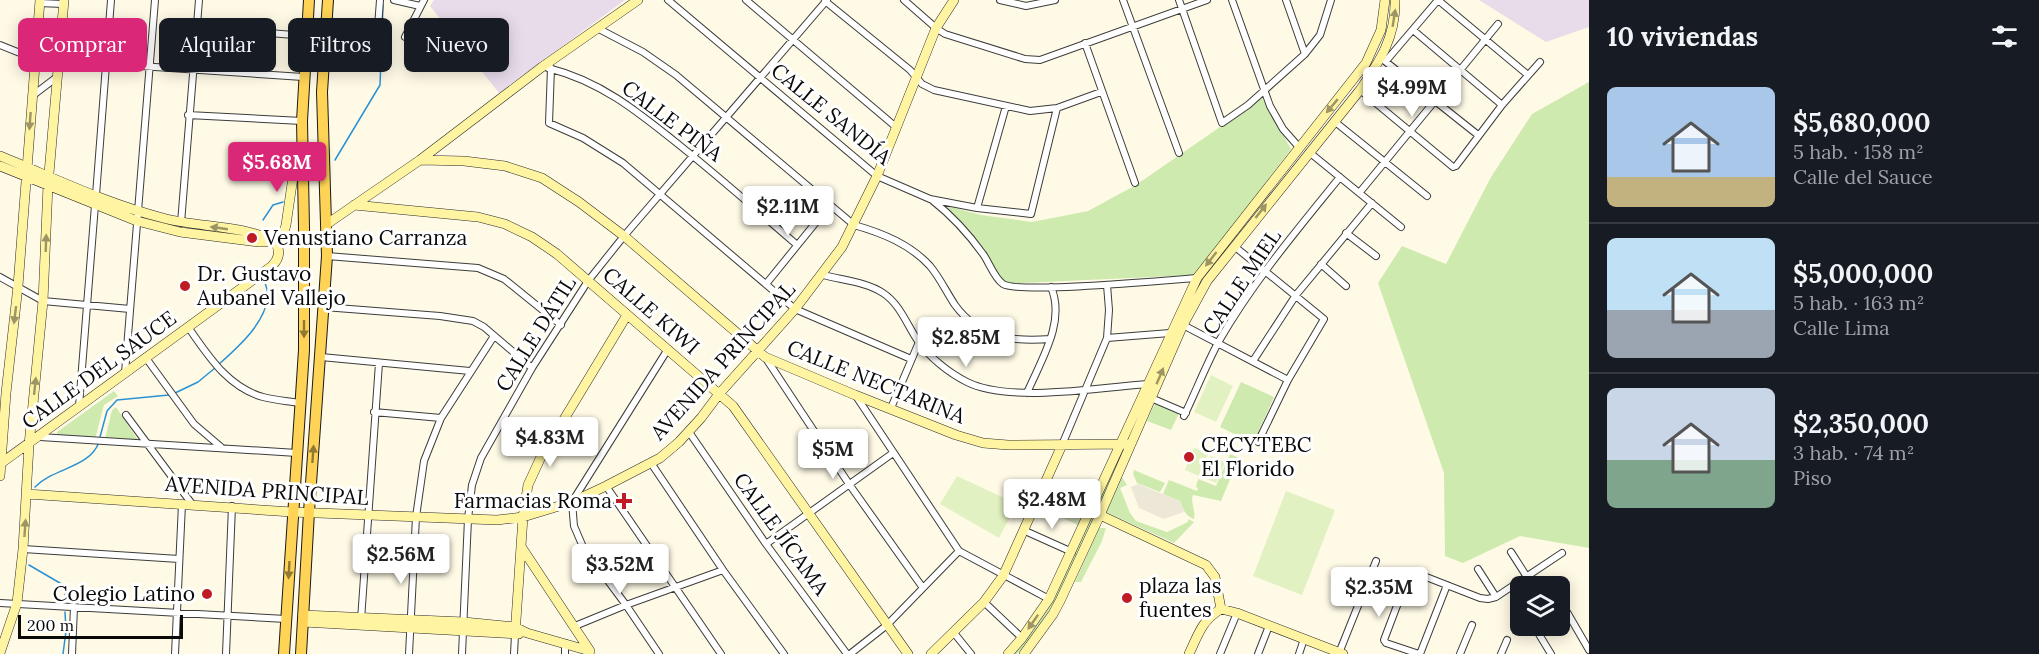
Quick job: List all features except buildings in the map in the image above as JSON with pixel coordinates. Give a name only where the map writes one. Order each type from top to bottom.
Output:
[{"type":"main road","points":[[308,18],[309,0]]},
{"type":"main road","points":[[301,654],[327,256],[322,92],[328,0]]},
{"type":"main road","points":[[284,654],[304,350],[304,72]]},
{"type":"main road","points":[[303,80],[312,93],[322,92]]},
{"type":"street","points":[[110,18],[111,0]]},
{"type":"street","points":[[125,374],[155,0]]},
{"type":"street","points":[[198,18],[199,0]]},
{"type":"street","points":[[379,18],[380,0]]},
{"type":"street","points":[[394,0],[420,6]]},
{"type":"street","points":[[414,18],[424,0]]},
{"type":"street","points":[[327,224],[420,160],[638,0]]},
{"type":"street","name":"CALLE SANDÍA","points":[[668,0],[877,176],[930,199],[977,208],[1031,214],[1057,108]]},
{"type":"street","points":[[746,0],[896,127]]},
{"type":"street","points":[[826,0],[910,70],[922,84],[934,90],[1030,111],[1057,108],[1101,92]]},
{"type":"street","name":"CALLE DÁTIL","points":[[462,654],[468,519],[475,469],[532,368],[588,281],[826,0]]},
{"type":"street","points":[[904,0],[945,34],[1034,60],[1207,0]]},
{"type":"street","name":"AVENIDA PRINCIPAL","points":[[27,494],[367,516],[468,519],[523,517],[572,502],[651,463],[668,452],[689,432],[719,394],[762,354],[842,247],[877,176],[936,28],[954,0]]},
{"type":"street","points":[[1000,0],[1026,6],[1055,0]]},
{"type":"street","points":[[1124,0],[1179,153]]},
{"type":"street","points":[[1179,0],[1222,123],[1248,105],[1305,54],[1320,35],[1331,0]]},
{"type":"street","points":[[1232,0],[1270,106],[1283,129],[1298,146]]},
{"type":"street","points":[[1286,0],[1305,54]]},
{"type":"street","points":[[1008,654],[1049,599],[1197,278],[1298,146],[1366,63],[1381,30],[1385,0]]},
{"type":"street","points":[[1384,60],[1393,24],[1395,0]]},
{"type":"street","points":[[1024,654],[1060,601],[1183,325],[1206,281],[1384,60],[1438,0],[1528,75]]},
{"type":"street","points":[[38,18],[40,1],[63,2],[62,18]]},
{"type":"street","points":[[1360,192],[1498,24]]},
{"type":"street","points":[[598,29],[643,52],[676,75],[854,225],[883,234],[911,250],[930,266],[957,307],[972,322],[989,333],[1015,340],[1050,339]]},
{"type":"street","points":[[1413,30],[1502,105]]},
{"type":"street","points":[[1085,44],[1135,183]]},
{"type":"street","points":[[0,45],[18,52]]},
{"type":"street","points":[[1384,60],[1478,135]]},
{"type":"street","points":[[1360,90],[1453,166],[1540,62]]},
{"type":"street","points":[[147,66],[159,66]]},
{"type":"street","points":[[547,68],[549,123],[583,138],[623,163],[795,309],[911,359]]},
{"type":"street","name":"CALLE PIÑA","points":[[547,68],[592,83],[627,104],[693,156],[797,245]]},
{"type":"street","points":[[0,476],[3,392],[18,286],[33,72]]},
{"type":"street","points":[[0,652],[17,603],[23,549],[29,445],[43,301],[57,72]]},
{"type":"street","points":[[79,406],[105,72]]},
{"type":"street","points":[[181,223],[188,115],[193,72]]},
{"type":"street","points":[[230,72],[303,80]]},
{"type":"street","points":[[32,97],[57,78]]},
{"type":"street","points":[[977,208],[1006,106]]},
{"type":"street","points":[[188,115],[302,121]]},
{"type":"street","points":[[1334,122],[1427,196]]},
{"type":"street","points":[[1309,152],[1401,227]]},
{"type":"street","points":[[0,156],[27,172],[180,232],[275,242]]},
{"type":"street","name":"CALLE NECTARINA","points":[[420,160],[464,161],[505,166],[542,178],[579,201],[624,236],[762,354],[855,395],[956,435],[983,443],[1131,444]]},
{"type":"street","name":"CALLE DEL SAUCE","points":[[0,464],[40,437],[277,261],[279,247],[275,242],[284,232],[286,225],[292,177],[303,162]]},
{"type":"street","points":[[0,166],[27,172]]},
{"type":"street","name":"CALLE MIEL","points":[[1151,398],[1185,415],[1218,343],[1265,270],[1340,177]]},
{"type":"street","points":[[930,199],[957,221],[982,252],[1003,284],[1027,288],[1197,278]]},
{"type":"street","points":[[1253,361],[1296,295],[1372,203]]},
{"type":"street","name":"CALLE KIWI","points":[[354,205],[478,218],[506,224],[549,248],[733,406],[908,654]]},
{"type":"street","points":[[766,284],[830,205]]},
{"type":"street","points":[[138,216],[260,234],[275,242]]},
{"type":"street","points":[[1346,233],[1376,256]]},
{"type":"street","points":[[1234,246],[1324,319],[1288,380],[1258,442]]},
{"type":"street","points":[[327,256],[478,268],[504,279],[561,325]]},
{"type":"street","points":[[1322,264],[1346,286]]},
{"type":"street","points":[[823,275],[882,292],[900,311],[919,342],[932,356],[966,381],[998,392],[1027,393],[1147,384]]},
{"type":"street","points":[[0,277],[43,301],[130,309]]},
{"type":"street","points":[[931,654],[984,602],[1003,576],[1087,389],[1107,338],[1109,310],[1107,285]]},
{"type":"street","points":[[1027,393],[1055,324],[1056,299],[1051,287]]},
{"type":"street","points":[[324,307],[461,318],[473,321],[532,368]]},
{"type":"street","points":[[514,654],[523,517],[528,485],[540,459],[627,315]]},
{"type":"street","points":[[1183,325],[1288,380]]},
{"type":"street","points":[[188,327],[219,369],[242,387],[262,396],[300,403]]},
{"type":"street","points":[[1107,338],[1170,333]]},
{"type":"street","points":[[409,654],[416,517],[424,461],[441,418],[494,336]]},
{"type":"street","points":[[891,408],[919,342]]},
{"type":"street","points":[[659,654],[583,547],[574,526],[572,502],[668,350]]},
{"type":"street","points":[[762,354],[849,484],[923,588]]},
{"type":"street","points":[[321,357],[470,370]]},
{"type":"street","points":[[146,358],[194,424],[221,448]]},
{"type":"street","points":[[361,622],[379,363]]},
{"type":"street","points":[[855,395],[959,551],[1049,599]]},
{"type":"street","points":[[374,412],[441,418]]},
{"type":"street","points":[[126,415],[187,504],[179,559],[175,654]]},
{"type":"street","name":"CALLE JÍCAMA","points":[[689,432],[766,544],[849,654]]},
{"type":"street","points":[[40,437],[297,453]]},
{"type":"street","points":[[766,544],[893,453]]},
{"type":"street","points":[[651,463],[723,570],[784,654]]},
{"type":"street","points":[[1045,483],[1092,504]]},
{"type":"street","points":[[606,486],[721,654]]},
{"type":"street","points":[[226,654],[232,506]]},
{"type":"street","points":[[1100,515],[1206,565],[1215,577],[1221,609]]},
{"type":"street","points":[[1023,530],[1071,553]]},
{"type":"street","points":[[522,548],[591,652]]},
{"type":"street","points":[[23,549],[179,559]]},
{"type":"street","points":[[849,654],[887,625],[959,551]]},
{"type":"street","points":[[1511,552],[1526,576]]},
{"type":"street","points":[[1060,601],[1056,595],[1072,559],[1071,553]]},
{"type":"street","points":[[1528,576],[1562,553]]},
{"type":"street","points":[[1189,654],[1204,622],[1210,615],[1221,609],[1341,653],[1376,561]]},
{"type":"street","points":[[1478,569],[1496,597]]},
{"type":"street","points":[[575,626],[723,570]]},
{"type":"street","points":[[1402,591],[1408,577],[1416,573],[1479,598],[1496,597],[1510,588]]},
{"type":"street","points":[[1398,603],[1384,640],[1386,643],[1419,654],[1447,585]]},
{"type":"street","points":[[984,602],[1022,638]]},
{"type":"street","points":[[0,603],[286,619]]},
{"type":"street","points":[[72,654],[74,607]]},
{"type":"street","points":[[1220,654],[1237,613]]},
{"type":"street","points":[[1570,617],[1589,650]]},
{"type":"street","points":[[303,618],[515,631],[591,652]]},
{"type":"street","points":[[1460,654],[1472,625]]},
{"type":"street","points":[[1258,654],[1269,626]]},
{"type":"street","points":[[954,633],[970,654]]},
{"type":"street","points":[[1540,636],[1551,654]]},
{"type":"street","points":[[1299,654],[1304,639]]},
{"type":"street","points":[[1501,654],[1507,640]]},
{"type":"street","points":[[565,643],[565,654]]},
{"type":"shaded area","points":[[434,0],[625,0],[499,93],[482,72],[509,72],[509,18],[440,18],[430,6]]},
{"type":"shaded area","points":[[1479,0],[1589,0],[1589,27],[1546,42]]},
{"type":"shaded area","points":[[1138,484],[1180,501],[1184,512],[1164,519],[1139,508],[1131,487]]},
{"type":"green space","points":[[1589,82],[1589,548],[1520,536],[1463,563],[1445,556],[1444,473],[1378,283],[1402,246],[1446,264],[1491,177],[1532,114]]},
{"type":"green space","points":[[1262,98],[1291,149],[1196,275],[1001,284],[947,206],[981,215],[1032,222],[1088,211],[1136,185]]},
{"type":"green space","points":[[1211,375],[1233,386],[1216,422],[1194,412]]},
{"type":"green space","points":[[1241,382],[1274,397],[1253,443],[1220,427]]},
{"type":"green space","points":[[114,391],[118,396],[104,405],[95,439],[57,435],[57,432]]},
{"type":"green space","points":[[1155,403],[1179,413],[1171,430],[1147,421]]},
{"type":"green space","points":[[116,407],[138,440],[105,439],[112,410]]},
{"type":"green space","points":[[1194,448],[1208,454],[1199,476],[1185,470]]},
{"type":"green space","points":[[1117,453],[1124,456],[1057,598],[1032,638],[1017,654],[1012,654],[1032,630]]},
{"type":"green space","points":[[1230,454],[1239,458],[1221,501],[1193,495],[1194,519],[1186,514],[1180,501],[1163,494],[1169,480],[1197,491],[1198,479],[1216,486]]},
{"type":"green space","points":[[1211,456],[1225,462],[1216,483],[1202,477]]},
{"type":"green space","points":[[1134,470],[1165,483],[1160,492],[1137,483],[1133,474]]},
{"type":"green space","points":[[957,476],[1017,504],[999,538],[940,504]]},
{"type":"green space","points":[[1122,477],[1127,485],[1120,488],[1130,513],[1136,521],[1167,532],[1188,522],[1188,519],[1194,522],[1174,543],[1106,512]]},
{"type":"green space","points":[[1286,491],[1335,510],[1302,595],[1253,576]]},
{"type":"green space","points":[[1069,497],[1089,506],[1080,526],[1060,517]]},
{"type":"green space","points":[[1099,528],[1106,528],[1102,541],[1081,582],[1075,582]]},
{"type":"waterway","points":[[335,160],[380,85],[383,5]]},
{"type":"waterway","points":[[263,220],[273,205],[283,202]]},
{"type":"waterway","points":[[218,365],[234,351],[262,316],[268,296],[263,277]]},
{"type":"waterway","points":[[173,394],[198,382],[215,368]]},
{"type":"waterway","points":[[100,437],[107,411],[117,400],[169,395]]},
{"type":"waterway","points":[[35,487],[51,476],[80,463],[94,451],[99,442]]},
{"type":"waterway","points":[[29,565],[65,586],[65,600]]},
{"type":"waterway","points":[[63,654],[66,631],[65,612]]},
{"type":"place","name":"Venustiano Carranza","points":[[252,238]]},
{"type":"place","name":"Dr. Gustavo Aubanel Vallejo","points":[[185,286]]},
{"type":"place","name":"CECYTEBC El Florido","points":[[1189,457]]},
{"type":"place","name":"Farmacias Roma","points":[[624,501]]},
{"type":"place","name":"Colegio Latino","points":[[207,594]]},
{"type":"place","name":"plaza las fuentes","points":[[1127,598]]}]
